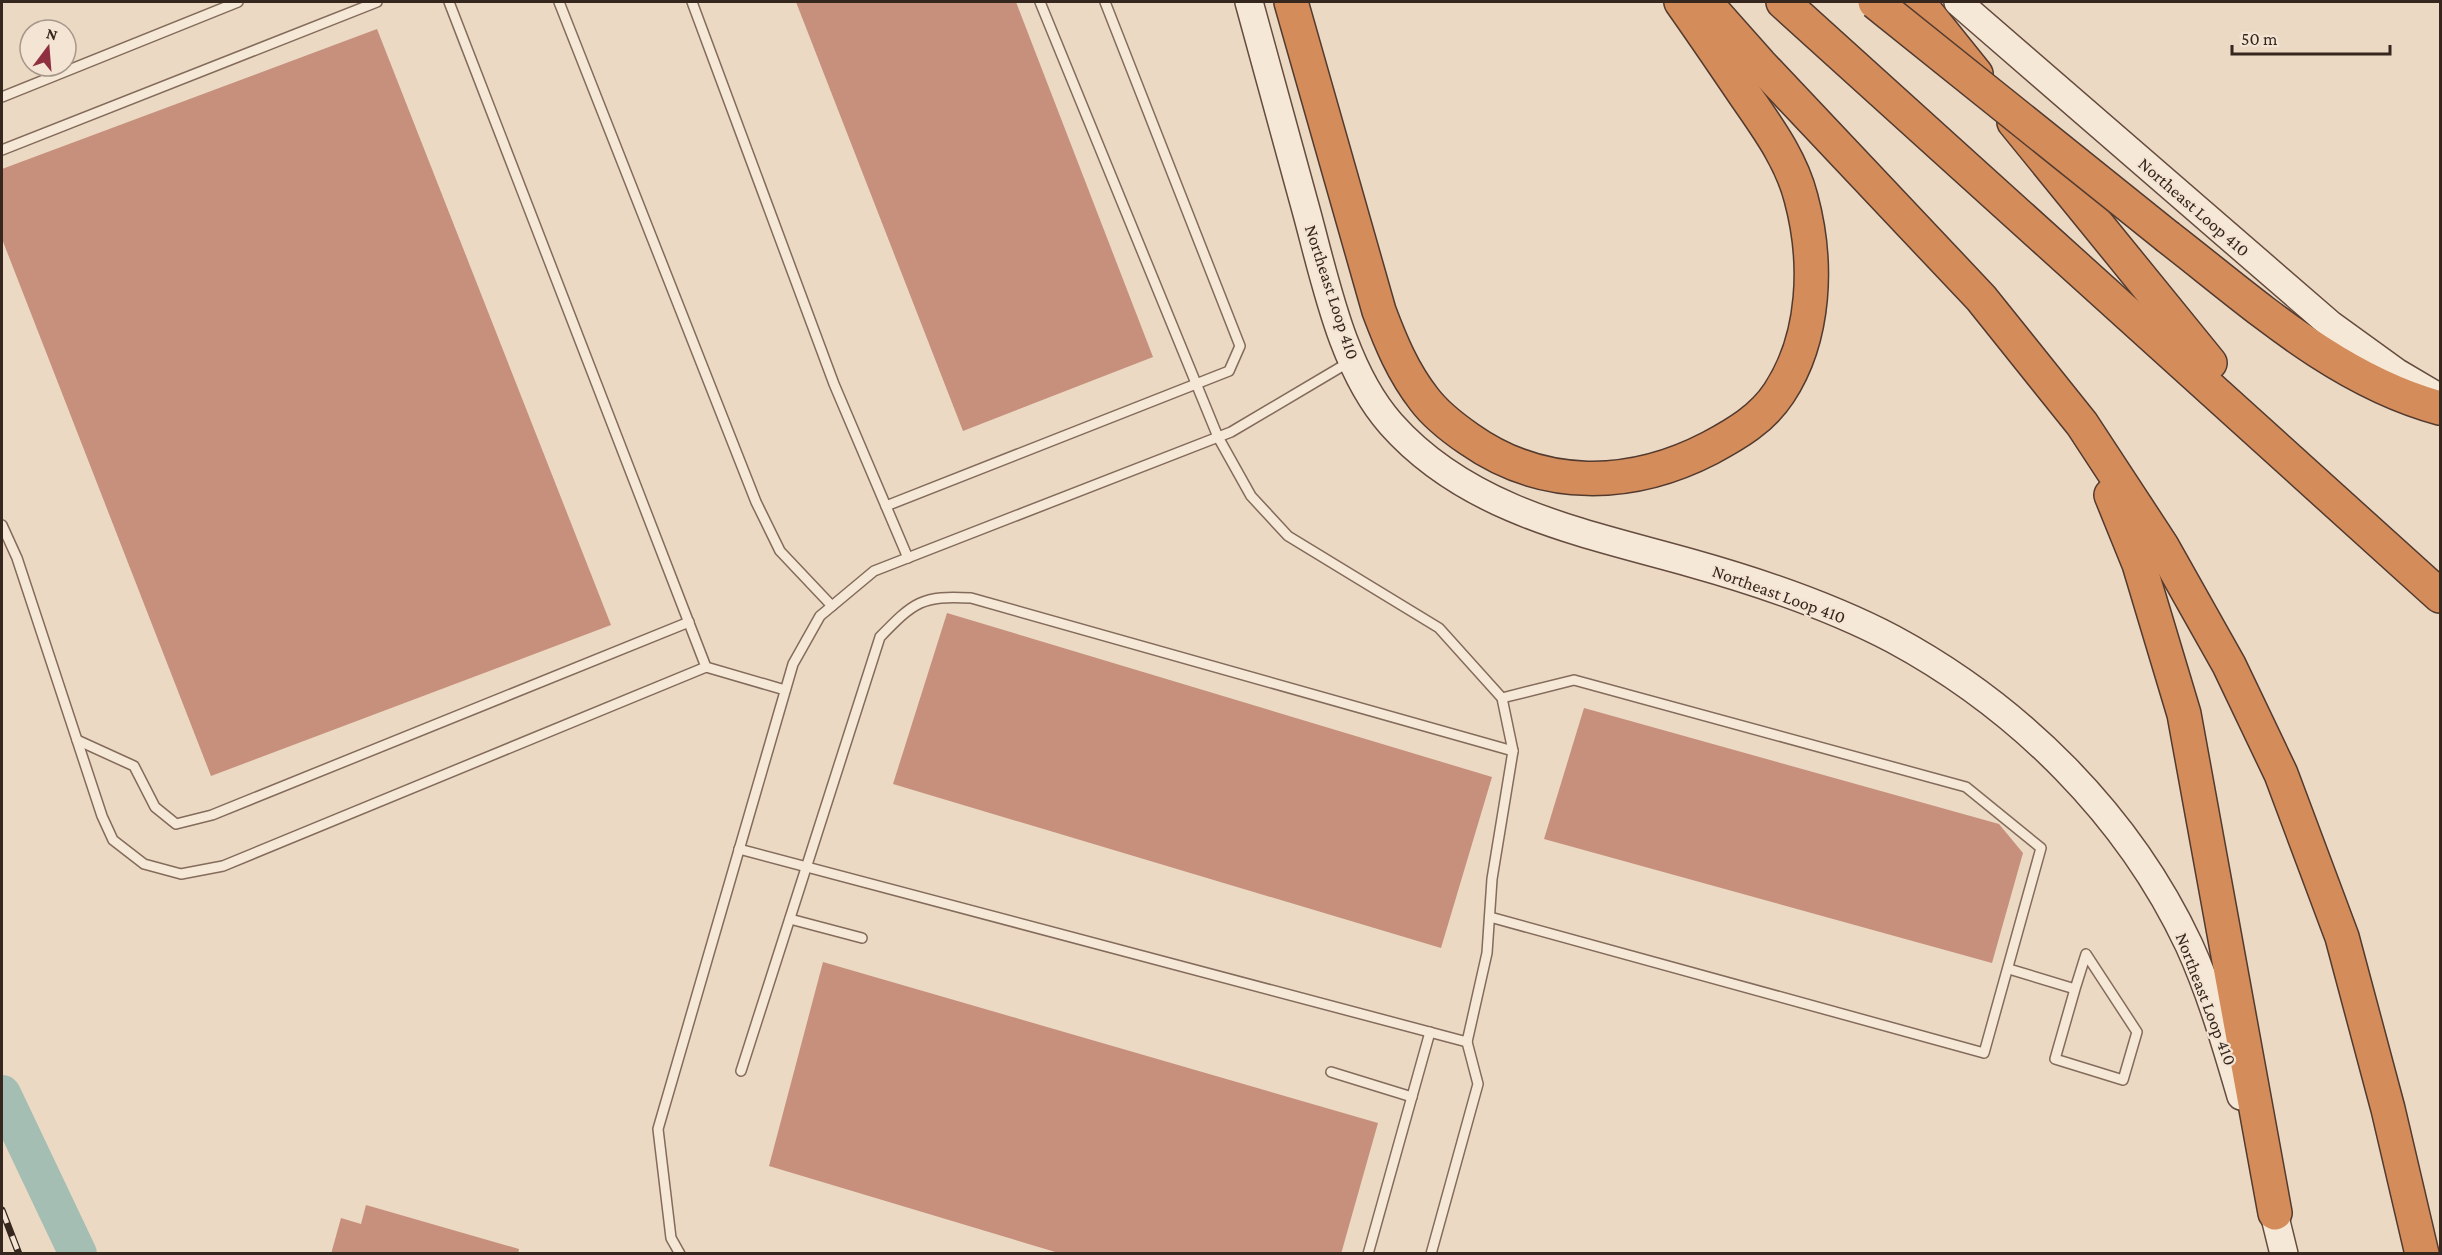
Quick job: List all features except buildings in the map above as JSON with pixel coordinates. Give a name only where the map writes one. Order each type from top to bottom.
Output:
[{"type":"highway","points":[[1291,2],[1379,311],[1397,360],[1425,401],[1454,428],[1487,452],[1530,472],[1599,480],[1650,471],[1695,456],[1745,430],[1779,394],[1801,345],[1812,290],[1810,241],[1801,196],[1781,147],[1681,2]]},
{"type":"highway","points":[[1705,2],[1760,64],[1981,298],[2082,424],[2162,546],[2229,665],[2281,774],[2342,937],[2388,1109],[2422,1254]]},
{"type":"highway","points":[[1783,2],[2440,596]]},
{"type":"highway","points":[[1875,2],[2293,334],[2351,371],[2404,398],[2440,408]]},
{"type":"highway","points":[[1918,2],[2072,196],[2288,457]]},
{"type":"highway","points":[[2082,424],[2139,564],[2184,714],[2275,1213]]},
{"type":"main road","name":"Northeast Loop 410","points":[[1249,2],[1335,313],[1360,379],[1388,422],[1425,458],[1468,488],[1522,514],[1705,567],[1817,605],[1893,639],[1961,681],[2031,737],[2088,791],[2138,855],[2189,945],[2223,1034],[2275,1213],[2284,1254]]},
{"type":"main road","name":"Northeast Loop 410","points":[[1958,2],[2331,325],[2396,372],[2440,398]]},
{"type":"lane","points":[[2,97],[238,2]]},
{"type":"lane","points":[[2,150],[377,2]]},
{"type":"lane","points":[[449,2],[706,667]]},
{"type":"lane","points":[[559,2],[756,502],[780,551],[832,606]]},
{"type":"lane","points":[[692,2],[834,384],[908,558]]},
{"type":"lane","points":[[1040,2],[1218,437],[1251,496],[1288,536],[1439,628],[1502,698],[1513,751],[1492,879],[1487,953],[1467,1042],[1478,1084],[1431,1254]]},
{"type":"lane","points":[[886,506],[1229,371],[1240,346],[1105,2]]},
{"type":"lane","points":[[680,1254],[671,1238],[658,1129],[793,664],[820,616],[874,571],[1218,437],[1353,360]]},
{"type":"lane","points":[[2,525],[17,558],[102,816],[113,840],[144,864],[181,874],[223,866],[706,667],[786,690]]},
{"type":"lane","points":[[741,1071],[880,637],[909,607],[939,596],[971,597],[1513,751]]},
{"type":"lane","points":[[77,740],[134,766],[155,807],[176,824],[212,815],[689,622]]},
{"type":"lane","points":[[1490,917],[1984,1053],[2041,848],[1966,787],[1575,680],[1502,698]]},
{"type":"lane","points":[[740,849],[1467,1042]]},
{"type":"lane","points":[[790,919],[862,938]]},
{"type":"lane","points":[[2086,954],[2137,1032],[2123,1080],[2055,1059],[2075,989],[2086,954]]},
{"type":"lane","points":[[2009,969],[2075,989]]},
{"type":"lane","points":[[1368,1254],[1430,1032]]},
{"type":"lane","points":[[1331,1072],[1412,1096]]},
{"type":"waterway","points":[[2,1094],[78,1254]]},
{"type":"railway","points":[[2,1210],[19,1254]]}]
